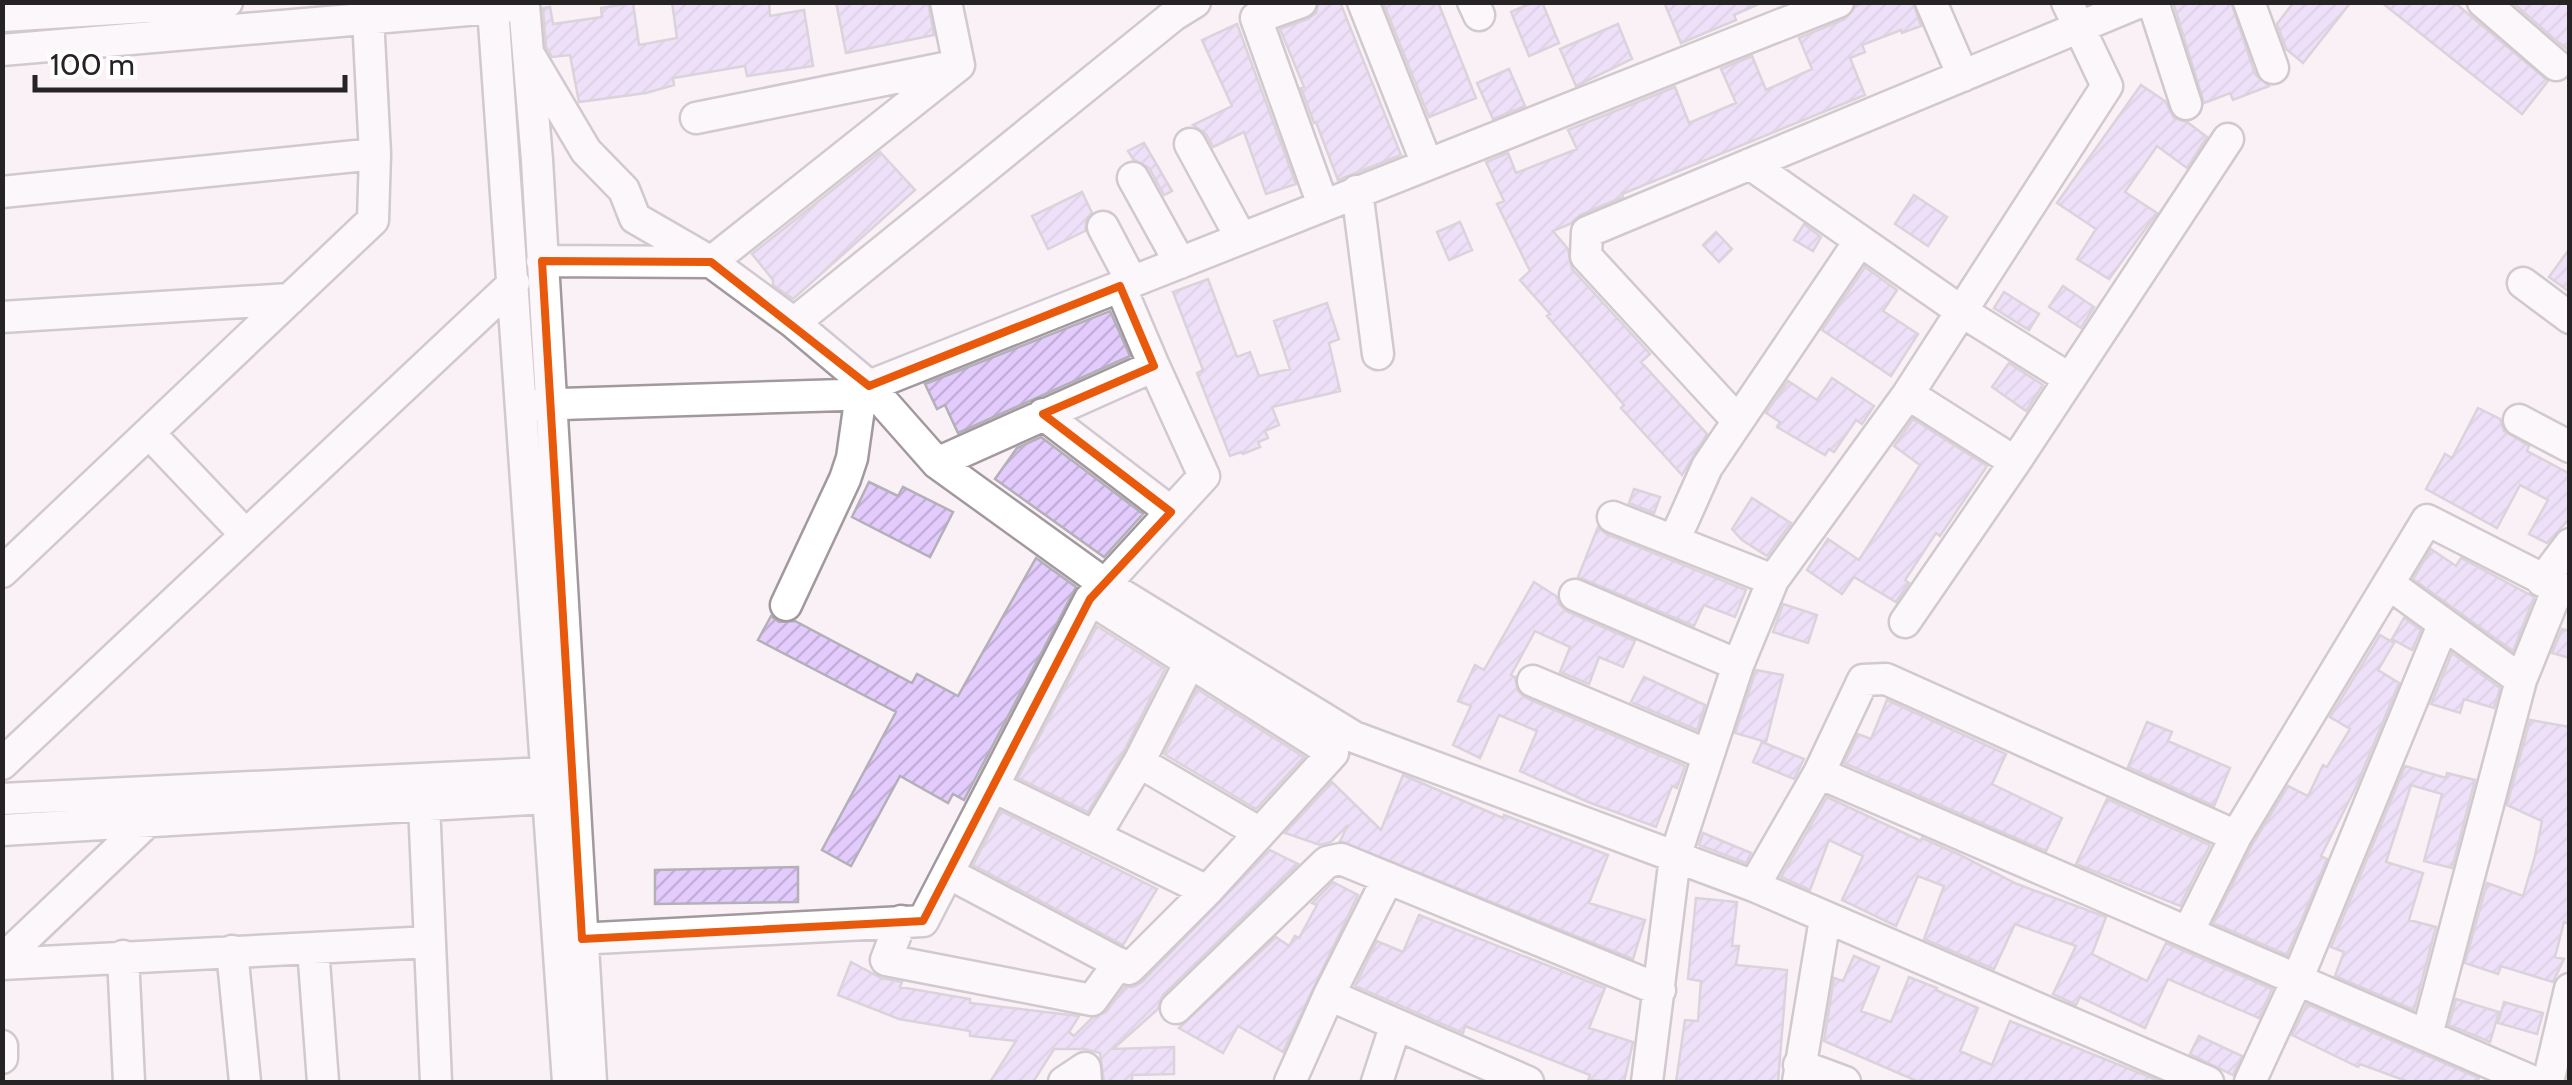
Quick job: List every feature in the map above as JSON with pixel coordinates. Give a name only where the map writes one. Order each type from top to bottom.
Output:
[{"type":"street","points":[[2,16],[227,2]]},
{"type":"street","points":[[946,2],[959,65]]},
{"type":"street","points":[[794,323],[1195,2]]},
{"type":"street","points":[[1302,2],[1256,18],[1323,205]]},
{"type":"street","points":[[1362,2],[1427,164]]},
{"type":"street","points":[[536,404],[868,391],[1357,191],[1838,2]]},
{"type":"street","points":[[1931,2],[1963,76]]},
{"type":"street","points":[[1737,420],[1586,256],[1586,232],[1963,76],[2073,15],[2140,2]]},
{"type":"street","points":[[2153,2],[2186,104]]},
{"type":"street","points":[[2250,2],[2273,68]]},
{"type":"street","points":[[2260,32],[2274,2]]},
{"type":"street","points":[[2483,2],[2556,64]]},
{"type":"street","points":[[2,50],[499,5]]},
{"type":"street","points":[[499,5],[586,151],[624,190],[635,218],[711,262],[794,323],[868,391],[936,463],[1098,592],[1190,662],[1332,753],[1208,891],[1129,969],[948,873]]},
{"type":"street","points":[[499,5],[514,283],[536,404],[570,940],[568,1082]]},
{"type":"street","points":[[1648,1082],[1675,856],[1738,665],[1773,580],[1908,394],[2107,86],[2073,15]]},
{"type":"street","points":[[4,570],[373,220],[375,154],[368,17]]},
{"type":"street","points":[[528,53],[542,260],[536,404],[546,785],[591,1082]]},
{"type":"street","points":[[696,118],[959,65]]},
{"type":"street","points":[[542,260],[711,262],[959,65]]},
{"type":"street","points":[[1905,622],[2228,139]]},
{"type":"street","points":[[1190,144],[1241,238]]},
{"type":"street","points":[[2,192],[375,154]]},
{"type":"street","points":[[1750,164],[1858,242],[2070,379]]},
{"type":"street","points":[[1133,178],[1180,263]]},
{"type":"street","points":[[1357,191],[1378,354]]},
{"type":"street","points":[[570,940],[923,921],[1098,592],[1204,476],[1154,366],[1104,227]]},
{"type":"street","points":[[1674,541],[1707,467],[1858,242]]},
{"type":"street","points":[[2,764],[514,283]]},
{"type":"street","points":[[2523,283],[2570,318]]},
{"type":"street","points":[[2,317],[290,299]]},
{"type":"street","points":[[936,463],[1154,366]]},
{"type":"street","points":[[786,605],[845,479],[868,391]]},
{"type":"street","points":[[1908,394],[2015,462]]},
{"type":"street","points":[[1042,414],[1171,512]]},
{"type":"street","points":[[2520,420],[2570,447]]},
{"type":"street","points":[[148,433],[245,534]]},
{"type":"street","points":[[1613,517],[1773,580]]},
{"type":"street","points":[[2188,932],[2236,836],[2428,520],[2557,587]]},
{"type":"street","points":[[2,536],[4,570]]},
{"type":"street","points":[[2428,1035],[2521,680],[2570,544]]},
{"type":"street","points":[[2389,584],[2521,680]]},
{"type":"street","points":[[1098,592],[1354,737],[1754,886],[2208,1082]]},
{"type":"street","points":[[1575,595],[1738,665]]},
{"type":"street","points":[[2250,1082],[2297,980],[2443,625]]},
{"type":"street","points":[[1094,836],[1139,762],[1190,662]]},
{"type":"street","points":[[1754,886],[1819,773],[1864,680],[1886,679],[2236,836]]},
{"type":"street","points":[[1533,681],[1708,755]]},
{"type":"street","points":[[1139,762],[1260,833]]},
{"type":"street","points":[[1819,773],[2534,1082]]},
{"type":"street","points":[[2,799],[546,785]]},
{"type":"street","points":[[2,830],[424,804],[546,785]]},
{"type":"street","points":[[994,787],[1208,891]]},
{"type":"street","points":[[424,804],[436,1082]]},
{"type":"street","points":[[2,962],[147,822]]},
{"type":"street","points":[[1176,1008],[1327,862],[1341,859],[1660,990]]},
{"type":"street","points":[[1290,1082],[1388,878]]},
{"type":"street","points":[[1825,919],[1799,1074],[1845,1082]]},
{"type":"street","points":[[900,921],[886,960],[1092,1000],[1119,963]]},
{"type":"street","points":[[2,962],[430,942]]},
{"type":"street","points":[[313,948],[322,1082]]},
{"type":"street","points":[[232,951],[244,1082]]},
{"type":"street","points":[[123,956],[129,1082]]},
{"type":"street","points":[[2548,1082],[2570,989]]},
{"type":"street","points":[[1329,996],[1511,1080]]},
{"type":"street","points":[[1377,1082],[1395,1027]]},
{"type":"street","points":[[2,1046],[2,1058]]},
{"type":"street","points":[[1064,1082],[1085,1068],[1086,1082]]},
{"type":"highlighted area","points":[[542,261],[711,262],[869,386],[1120,286],[1154,366],[1043,414],[1171,512],[1090,599],[923,921],[582,939]]},
{"type":"building","points":[[672,2],[769,2],[770,16],[804,10],[813,66],[747,76],[745,66],[673,78],[674,85],[646,93],[579,102],[570,55],[552,57],[546,47],[543,8],[550,7],[553,24],[602,17],[601,8],[633,3],[639,45],[677,38]]},
{"type":"building","points":[[836,2],[928,2],[934,35],[846,53]]},
{"type":"building","points":[[1319,2],[1340,2],[1401,155],[1338,180],[1280,29],[1308,19],[1316,13]]},
{"type":"building","points":[[1383,2],[1438,2],[1476,98],[1429,117]]},
{"type":"building","points":[[1542,2],[1559,43],[1529,56],[1511,12]]},
{"type":"building","points":[[1664,2],[1763,2],[1734,15],[1736,20],[1681,43]]},
{"type":"building","points":[[1865,2],[1913,2],[1921,26],[1862,45],[1865,52],[1850,58],[1865,95],[1622,194],[1623,197],[1553,231],[1568,249],[1572,269],[1650,354],[1641,362],[1707,434],[1682,475],[1621,408],[1624,405],[1520,280],[1530,271],[1497,204],[1504,201],[1486,162],[1508,153],[1516,173],[1577,149],[1568,130],[1675,87],[1689,123],[1736,103],[1721,69],[1752,56],[1766,90],[1812,69],[1799,38],[1845,19]]},
{"type":"building","points":[[2173,2],[2231,2],[2255,74],[2269,86],[2233,100],[2230,93],[2204,103]]},
{"type":"building","points":[[2294,2],[2351,2],[2303,63],[2286,49],[2277,24]]},
{"type":"building","points":[[2381,2],[2454,2],[2548,81],[2522,114]]},
{"type":"building","points":[[2512,2],[2570,2],[2570,51],[2558,42]]},
{"type":"building","points":[[1237,24],[1296,184],[1266,194],[1244,132],[1213,147],[1206,134],[1193,125],[1232,106],[1202,40]]},
{"type":"building","points":[[1618,24],[1632,59],[1576,86],[1560,49]]},
{"type":"building","points":[[1509,69],[1525,106],[1493,119],[1477,83]]},
{"type":"building","points":[[2141,85],[2165,101],[2174,118],[2187,122],[2207,137],[2187,168],[2157,146],[2125,192],[2157,213],[2109,279],[2077,259],[2096,229],[2057,203]]},
{"type":"building","points":[[1144,143],[1172,191],[1164,195],[1149,168],[1133,159],[1128,151]]},
{"type":"building","points":[[880,152],[915,190],[793,299],[773,285],[752,254]]},
{"type":"building","points":[[1082,192],[1092,213],[1085,231],[1048,249],[1032,216]]},
{"type":"building","points":[[1914,195],[1947,217],[1928,246],[1895,224]]},
{"type":"building","points":[[1460,222],[1472,250],[1449,260],[1437,232]]},
{"type":"building","points":[[1804,224],[1821,237],[1813,251],[1794,240]]},
{"type":"building","points":[[1716,232],[1732,249],[1719,262],[1703,245]]},
{"type":"building","points":[[2570,248],[2570,292],[2549,277]]},
{"type":"building","points":[[1865,267],[1897,290],[1883,311],[1918,334],[1891,376],[1822,330]]},
{"type":"building","points":[[1208,279],[1237,357],[1250,352],[1259,376],[1290,369],[1274,321],[1327,303],[1339,339],[1329,343],[1340,391],[1272,407],[1279,425],[1265,431],[1268,438],[1258,442],[1260,447],[1243,454],[1230,456],[1197,373],[1203,370],[1173,292]]},
{"type":"building","points":[[2063,286],[2094,307],[2081,328],[2049,307]]},
{"type":"building","points":[[2004,292],[2039,314],[2029,330],[1994,308]]},
{"type":"building","points":[[1110,311],[1130,356],[958,433],[945,405],[937,409],[925,384]]},
{"type":"building","points":[[2009,363],[2043,385],[2026,411],[1992,387]]},
{"type":"building","points":[[1832,378],[1874,406],[1862,424],[1856,420],[1834,452],[1829,449],[1825,455],[1777,427],[1780,422],[1766,413],[1788,381],[1817,400]]},
{"type":"building","points":[[2478,408],[2500,419],[2504,431],[2529,446],[2527,451],[2570,474],[2570,518],[2547,543],[2529,534],[2548,500],[2520,485],[2497,528],[2426,489],[2445,454],[2452,458]]},
{"type":"building","points":[[1913,419],[1987,466],[1940,536],[1936,533],[1905,580],[1909,583],[1896,602],[1854,577],[1842,594],[1807,570],[1828,539],[1859,560],[1920,465],[1894,446]]},
{"type":"building","points":[[1041,437],[1143,514],[1104,557],[995,479],[1017,448]]},
{"type":"building","points":[[869,482],[898,496],[903,487],[953,512],[930,557],[852,517]]},
{"type":"building","points":[[1634,489],[1660,497],[1654,513],[1629,503]]},
{"type":"building","points":[[1752,498],[1791,523],[1767,556],[1732,529]]},
{"type":"building","points":[[1598,527],[1606,534],[1746,590],[1735,617],[1704,605],[1694,626],[1578,577]]},
{"type":"building","points":[[2431,549],[2456,566],[2461,558],[2534,597],[2513,651],[2413,579]]},
{"type":"building","points":[[1036,558],[1076,587],[964,800],[953,794],[948,803],[900,776],[851,866],[822,850],[896,712],[758,640],[771,616],[779,622],[795,621],[912,683],[917,674],[958,696]]},
{"type":"building","points":[[1534,582],[1556,596],[1568,612],[1635,641],[1623,667],[1599,657],[1589,684],[1560,672],[1570,647],[1535,631],[1511,675],[1526,698],[1685,766],[1677,788],[1672,786],[1656,827],[1520,771],[1537,731],[1499,715],[1480,758],[1453,745],[1471,706],[1458,701],[1475,665],[1484,670]]},
{"type":"building","points":[[1783,604],[1817,615],[1808,643],[1773,632]]},
{"type":"building","points":[[2404,618],[2421,630],[2412,650],[2392,639]]},
{"type":"building","points":[[1097,626],[1165,669],[1088,812],[1018,778]]},
{"type":"building","points":[[2562,629],[2570,631],[2570,658],[2552,653]]},
{"type":"building","points":[[2380,635],[2394,643],[2378,670],[2399,683],[2356,787],[2321,856],[2327,859],[2287,955],[2213,923],[2252,845],[2288,786],[2308,796],[2323,765],[2327,767],[2350,729],[2330,717]]},
{"type":"building","points":[[2452,653],[2500,688],[2494,708],[2464,699],[2460,713],[2431,704]]},
{"type":"building","points":[[1756,670],[1783,675],[1766,742],[1735,733]]},
{"type":"building","points":[[1644,677],[1705,705],[1697,730],[1631,702]]},
{"type":"building","points":[[1197,689],[1304,757],[1256,809],[1164,754]]},
{"type":"building","points":[[1887,700],[2006,754],[1992,784],[2062,818],[2046,851],[1844,763],[1858,734],[1871,739]]},
{"type":"building","points":[[2530,720],[2570,727],[2570,924],[2564,922],[2555,957],[2564,959],[2553,982],[2501,966],[2498,974],[2465,963],[2487,883],[2523,896],[2535,856],[2542,821],[2507,805]]},
{"type":"building","points":[[2147,722],[2172,732],[2168,741],[2230,768],[2214,806],[2128,767]]},
{"type":"building","points":[[1762,742],[1804,759],[1794,779],[1753,762]]},
{"type":"building","points":[[2405,766],[2446,778],[2447,773],[2475,780],[2452,868],[2424,861],[2442,794],[2411,785],[2386,862],[2423,873],[2409,920],[2436,927],[2414,1010],[2335,976],[2344,952],[2331,947]]},
{"type":"building","points":[[1403,775],[1503,818],[1504,815],[1608,855],[1589,903],[1645,920],[1633,959],[1340,841],[1348,825],[1331,842],[1320,845],[1285,833],[1332,782],[1381,830]]},
{"type":"building","points":[[1827,797],[2017,884],[2106,917],[2092,954],[2147,981],[2166,943],[2272,989],[2259,1018],[2168,979],[2145,1028],[2080,997],[2076,1005],[2053,994],[2076,946],[2015,924],[1994,969],[1924,939],[1944,886],[1918,876],[1896,926],[1842,900],[1863,856],[1829,840],[1810,890],[1781,877]]},
{"type":"building","points":[[2107,799],[2210,845],[2180,906],[2076,864]]},
{"type":"building","points":[[1001,811],[1157,889],[1123,945],[973,865]]},
{"type":"building","points":[[1703,833],[1751,853],[1746,863],[1699,845]]},
{"type":"building","points":[[1270,850],[1298,864],[1163,995],[1158,1009],[1113,1049],[1174,1047],[1174,1074],[1132,1075],[1132,1082],[1104,1082],[1100,1053],[1054,1049],[1033,1082],[990,1082],[1016,1041],[970,1036],[970,1031],[899,1019],[838,995],[851,962],[881,978],[902,982],[900,987],[970,999],[970,1003],[1079,1016],[1069,1032],[1074,1036],[1092,1018],[1106,1012],[1125,987],[1142,982]]},
{"type":"building","points":[[798,867],[798,902],[655,904],[655,870]]},
{"type":"building","points":[[1333,882],[1358,895],[1283,1052],[1238,1026],[1223,1053],[1179,1028],[1276,937],[1289,946],[1295,936],[1299,938],[1317,905],[1312,903]]},
{"type":"building","points":[[1696,898],[1737,902],[1732,946],[1739,946],[1736,965],[1787,970],[1778,1082],[1676,1082],[1685,1020],[1698,1021],[1701,981],[1688,979]]},
{"type":"building","points":[[1419,915],[1605,988],[1589,1028],[1633,1042],[1624,1082],[1588,1080],[1590,1075],[1465,1026],[1463,1033],[1355,986],[1377,941],[1403,952]]},
{"type":"building","points":[[1854,956],[1879,967],[1861,1011],[1891,1022],[1909,977],[1937,988],[1978,1008],[1960,1051],[1992,1065],[2010,1021],[2162,1082],[1919,1082],[1824,1041],[1834,978],[1843,981]]},
{"type":"building","points":[[2456,999],[2499,1012],[2490,1042],[2449,1025]]},
{"type":"building","points":[[2504,1002],[2543,1013],[2537,1034],[2498,1023]]},
{"type":"building","points":[[2307,1004],[2479,1078],[2477,1082],[2409,1082],[2360,1064],[2358,1067],[2292,1035]]},
{"type":"building","points":[[2199,1036],[2242,1056],[2233,1075],[2190,1054]]}]
